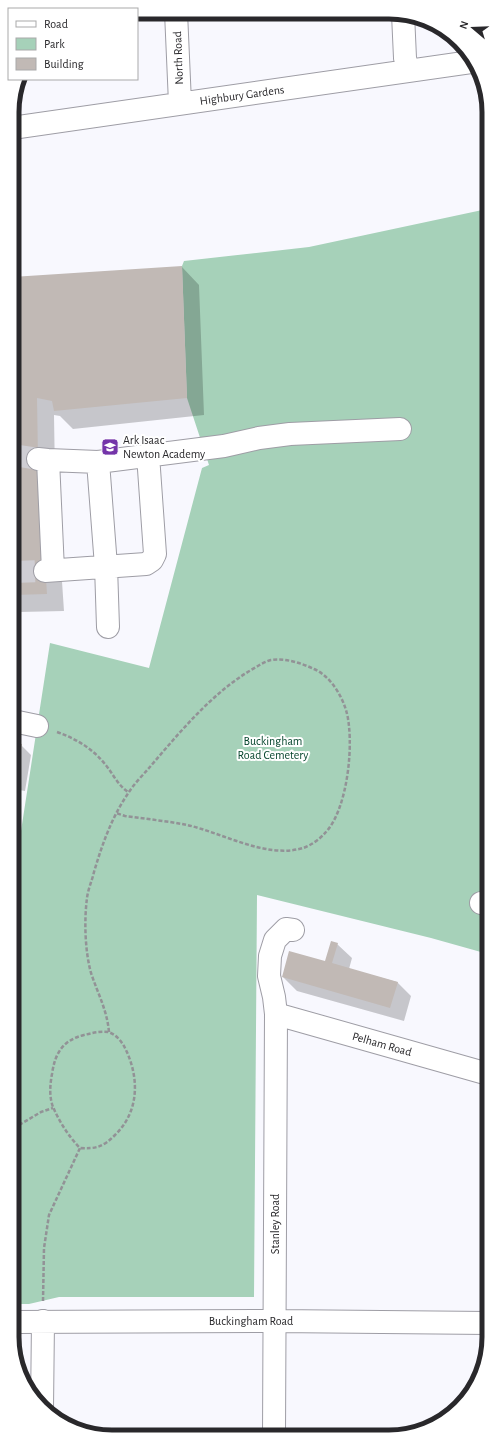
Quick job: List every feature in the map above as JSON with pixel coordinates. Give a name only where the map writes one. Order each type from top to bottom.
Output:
[{"type":"street","name":"North Road","points":[[176,19],[180,103]]},
{"type":"street","points":[[402,20],[405,58],[408,71]]},
{"type":"street","name":"Highbury Gardens","points":[[19,127],[468,62]]},
{"type":"street","points":[[148,456],[155,554],[152,560],[146,564],[49,571],[43,460],[98,462],[224,446],[259,438],[290,434],[400,429]]},
{"type":"street","points":[[98,462],[106,566],[108,627]]},
{"type":"street","points":[[19,723],[38,726]]},
{"type":"street","name":"Stanley Road","points":[[274,1430],[279,1321],[276,1014],[269,976],[270,956],[275,940],[286,929],[294,930]]},
{"type":"street","name":"Pelham Road","points":[[276,1014],[482,1072]]},
{"type":"street","name":"Buckingham Road","points":[[19,1322],[279,1321],[482,1323]]},
{"type":"street","points":[[42,1399],[43,1322]]},
{"type":"path","points":[[110,1032],[104,1004],[91,972],[85,927],[87,896],[105,839],[116,813],[128,792],[201,710],[241,676],[260,665],[271,660],[286,660],[302,664],[317,670],[330,681],[340,694],[347,712],[349,738],[347,783],[339,809],[333,822],[325,834],[305,847],[289,851],[269,849],[254,846],[187,825],[126,816],[116,813]]},
{"type":"path","points":[[38,726],[70,736],[89,748],[107,766],[122,788],[128,792]]},
{"type":"path","points":[[97,1032],[110,1032],[121,1040],[131,1060],[135,1083],[132,1110],[123,1127],[105,1145],[91,1149],[80,1148],[66,1131],[53,1108],[50,1096],[50,1083],[54,1060],[66,1043],[76,1037],[97,1032]]},
{"type":"path","points":[[19,1125],[41,1112],[53,1108]]},
{"type":"path","points":[[43,1322],[44,1248],[49,1214],[80,1148]]},
{"type":"green space","name":"Buckingham Road Cemetery","points":[[482,210],[482,952],[431,938],[257,895],[254,1297],[59,1297],[29,1304],[19,1304],[19,844],[50,643],[149,668],[202,468],[209,465],[187,398],[182,266],[184,261],[309,247]]},
{"type":"building","points":[[182,266],[187,398],[54,411],[52,401],[37,398],[38,459],[47,594],[19,595],[19,277]]},
{"type":"building","points":[[19,744],[22,744],[19,760]]},
{"type":"building","points":[[331,941],[338,943],[332,963],[398,982],[390,1008],[282,977],[289,951],[325,961]]},
{"type":"tunnel","points":[[19,456],[38,459]]},
{"type":"tunnel","points":[[19,572],[45,571]]},
{"type":"place","name":"Ark Isaac Newton Academy","points":[[110,447]]}]
